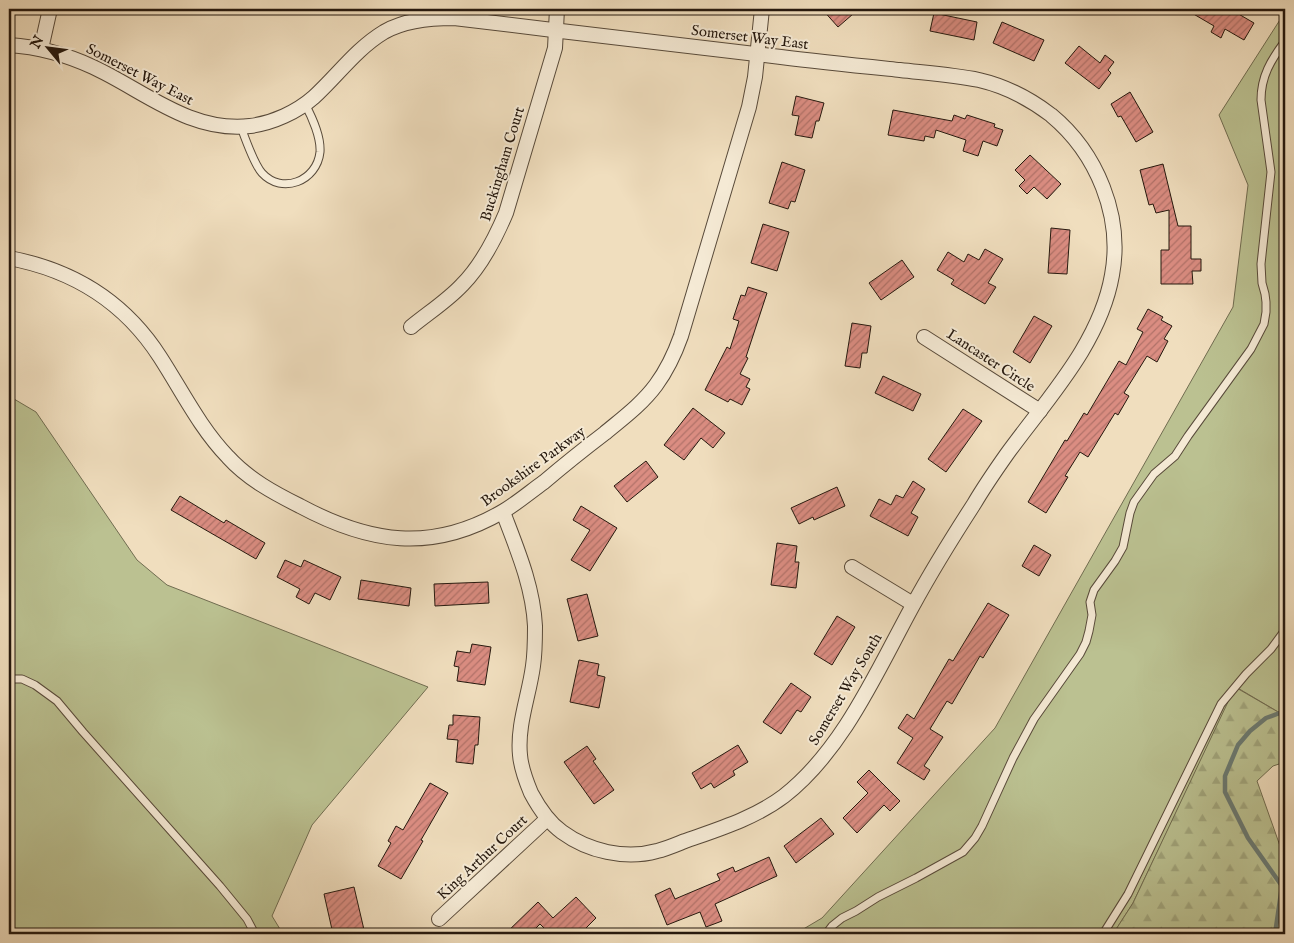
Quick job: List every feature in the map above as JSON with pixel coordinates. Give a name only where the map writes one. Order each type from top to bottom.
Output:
[{"type":"street","points":[[41,48],[50,9]]},
{"type":"street","name":"Buckingham Court","points":[[411,327],[461,286],[484,257],[499,229],[506,213],[554,48],[557,9]]},
{"type":"street","name":"Brookshire Parkway","points":[[9,258],[34,263],[79,281],[108,299],[128,316],[159,355],[208,432],[242,471],[260,484],[318,516],[336,524],[374,535],[409,539],[457,532],[503,512],[541,484],[627,415],[654,388],[664,374],[681,336],[738,148],[755,77],[762,9]]},
{"type":"street","name":"Somerset Way East","points":[[9,45],[41,48],[65,55],[93,67],[184,115],[206,123],[241,127],[277,119],[305,104],[361,49],[385,32],[402,25],[428,19],[454,18],[982,81],[999,86],[1032,102],[1056,120],[1089,160]]},
{"type":"street","name":"Somerset Way South","points":[[503,512],[528,583],[534,620],[535,644],[533,666],[522,725],[520,755],[522,769],[537,805],[547,819],[562,832],[590,847],[613,853],[635,855],[657,851],[729,825],[773,804],[809,774],[832,747],[867,690],[944,551],[988,482],[1083,350],[1097,325],[1106,302],[1112,278],[1115,246],[1110,208],[1103,185],[1089,160]]},
{"type":"street","name":"Lancaster Circle","points":[[924,337],[1040,411]]},
{"type":"street","points":[[852,567],[913,604]]},
{"type":"street","name":"King Arthur Court","points":[[439,919],[547,819]]},
{"type":"lane","points":[[826,934],[842,918],[963,852],[975,838],[1034,719],[1080,654],[1086,642],[1090,631],[1092,615],[1090,602],[1094,590],[1123,547],[1130,512],[1134,502],[1154,474],[1181,449],[1188,436],[1252,349],[1264,324],[1266,312],[1266,294],[1262,283],[1262,264],[1271,172],[1261,91],[1264,76],[1285,41]]},
{"type":"lane","points":[[241,127],[262,173],[279,182],[294,182],[311,173],[318,161],[320,151],[319,140],[305,104]]},
{"type":"lane","points":[[1103,934],[1128,894],[1221,704],[1246,674],[1271,649],[1285,630]]},
{"type":"lane","points":[[9,678],[22,679],[35,685],[57,701],[220,886],[247,919],[255,934]]},
{"type":"green space","points":[[1285,12],[1285,716],[1236,687],[1133,903],[1113,934],[795,934],[822,918],[995,728],[1233,307],[1248,185],[1219,115]]},
{"type":"green space","points":[[9,396],[36,412],[137,560],[167,585],[428,687],[312,825],[272,916],[283,934],[9,934]]},
{"type":"green space","points":[[1235,687],[1285,716],[1285,762],[1273,766],[1257,781],[1285,860],[1285,913],[1277,934],[1113,934],[1133,903]]},
{"type":"building","points":[[822,9],[848,9],[853,14],[838,27]]},
{"type":"building","points":[[1185,9],[1230,9],[1254,23],[1244,40],[1225,29],[1221,38],[1211,32],[1214,26]]},
{"type":"building","points":[[934,13],[977,22],[974,40],[930,31]]},
{"type":"building","points":[[1002,22],[1044,40],[1034,61],[993,43]]},
{"type":"building","points":[[1079,46],[1100,63],[1105,55],[1114,62],[1108,70],[1111,73],[1099,89],[1065,63]]},
{"type":"building","points":[[1130,92],[1153,132],[1136,142],[1121,116],[1118,117],[1111,104]]},
{"type":"building","points":[[796,96],[824,103],[819,121],[816,121],[812,138],[795,135],[799,116],[792,115]]},
{"type":"building","points":[[893,110],[952,121],[954,115],[965,119],[967,115],[995,124],[994,127],[1003,130],[997,146],[983,141],[978,156],[963,151],[966,140],[936,130],[934,138],[925,136],[924,141],[888,135]]},
{"type":"building","points":[[1030,155],[1061,184],[1047,199],[1034,187],[1027,194],[1019,186],[1025,180],[1015,170]]},
{"type":"building","points":[[782,162],[805,170],[795,202],[791,201],[788,209],[769,203]]},
{"type":"building","points":[[1163,164],[1178,226],[1191,226],[1191,259],[1201,259],[1201,271],[1192,271],[1193,284],[1161,284],[1161,250],[1169,250],[1169,210],[1156,213],[1153,204],[1149,205],[1140,170]]},
{"type":"building","points":[[763,224],[789,232],[777,271],[751,263]]},
{"type":"building","points":[[1051,228],[1070,230],[1067,274],[1048,273]]},
{"type":"building","points":[[985,249],[1003,259],[988,283],[996,287],[985,304],[951,284],[954,280],[937,270],[948,252],[964,262],[968,254],[979,260]]},
{"type":"building","points":[[902,260],[914,277],[881,300],[869,283]]},
{"type":"building","points":[[748,287],[767,293],[746,357],[748,358],[740,374],[750,379],[746,387],[750,389],[742,405],[730,399],[728,402],[705,390],[727,347],[730,349],[739,321],[733,319],[741,295],[745,296]]},
{"type":"building","points":[[1148,309],[1163,317],[1161,320],[1172,326],[1164,339],[1168,341],[1157,362],[1147,356],[1124,393],[1129,396],[1118,415],[1115,413],[1088,457],[1080,452],[1065,476],[1068,477],[1046,513],[1028,502],[1065,440],[1067,441],[1084,413],[1087,415],[1119,361],[1126,365],[1143,332],[1137,329]]},
{"type":"building","points":[[1034,316],[1052,326],[1030,363],[1013,352]]},
{"type":"building","points":[[852,323],[871,326],[867,353],[862,353],[860,368],[845,366]]},
{"type":"building","points":[[883,376],[921,394],[913,411],[875,393]]},
{"type":"building","points":[[693,408],[725,433],[713,448],[701,438],[684,460],[664,445]]},
{"type":"building","points":[[963,409],[982,421],[946,472],[928,459]]},
{"type":"building","points":[[646,461],[658,477],[627,502],[614,486]]},
{"type":"building","points":[[913,481],[925,489],[911,513],[918,517],[908,536],[870,516],[879,499],[891,505],[896,495],[903,498]]},
{"type":"building","points":[[837,487],[845,506],[814,520],[813,517],[799,524],[791,508]]},
{"type":"building","points":[[180,496],[224,523],[226,520],[265,543],[256,559],[171,510]]},
{"type":"building","points":[[581,506],[617,528],[590,571],[571,560],[590,530],[573,520]]},
{"type":"building","points":[[777,543],[797,546],[795,562],[799,562],[796,588],[771,585]]},
{"type":"building","points":[[1034,545],[1051,555],[1039,576],[1022,566]]},
{"type":"building","points":[[285,560],[301,567],[304,560],[341,577],[330,600],[315,593],[309,604],[296,597],[300,589],[277,577]]},
{"type":"building","points":[[361,580],[411,588],[409,606],[358,599]]},
{"type":"building","points":[[488,582],[489,603],[435,606],[434,584]]},
{"type":"building","points":[[587,594],[598,636],[578,641],[567,599]]},
{"type":"building","points":[[988,603],[1009,615],[983,658],[980,656],[952,704],[947,701],[930,729],[943,737],[924,766],[930,770],[924,780],[897,763],[913,738],[898,728],[907,714],[914,719],[949,659],[953,661]]},
{"type":"building","points":[[837,616],[855,627],[832,665],[814,654]]},
{"type":"building","points":[[472,644],[491,647],[485,685],[457,681],[459,667],[454,666],[457,651],[470,653]]},
{"type":"building","points":[[579,660],[599,664],[597,675],[605,677],[599,708],[570,702]]},
{"type":"building","points":[[791,683],[811,697],[801,712],[797,710],[781,734],[763,722]]},
{"type":"building","points":[[453,715],[480,717],[478,745],[475,745],[473,764],[456,762],[458,740],[447,739],[449,725],[453,725]]},
{"type":"building","points":[[738,745],[748,762],[733,771],[735,775],[714,788],[711,783],[701,789],[692,773]]},
{"type":"building","points":[[587,746],[596,759],[593,761],[614,790],[594,804],[564,762]]},
{"type":"building","points":[[869,770],[900,801],[890,811],[884,805],[857,833],[843,818],[868,793],[857,782]]},
{"type":"building","points":[[430,783],[448,793],[401,879],[378,866],[391,843],[388,841],[396,826],[403,830]]},
{"type":"building","points":[[821,818],[834,834],[796,863],[784,846]]},
{"type":"building","points":[[769,857],[777,876],[715,904],[722,921],[706,927],[700,912],[667,925],[655,895],[670,888],[675,899],[720,880],[717,874],[733,867],[735,872]]},
{"type":"building","points":[[354,887],[365,934],[333,934],[324,894]]},
{"type":"building","points":[[576,897],[596,918],[580,934],[550,934],[540,924],[530,934],[505,934],[538,902],[553,918]]},
{"type":"waterway","points":[[1275,934],[1282,886],[1248,838],[1225,792],[1225,776],[1238,745],[1250,731],[1266,718],[1285,711]]}]
